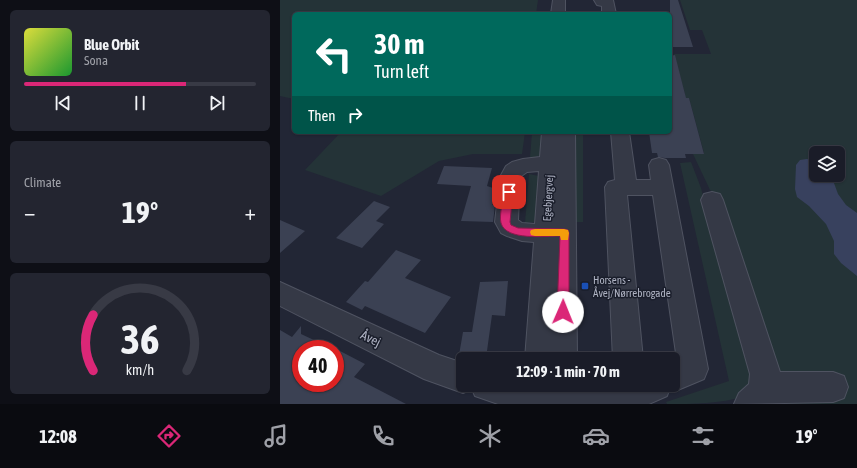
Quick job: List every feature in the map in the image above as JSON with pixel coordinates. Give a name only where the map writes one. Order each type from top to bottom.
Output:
[{"type":"street","points":[[558,12],[559,0]]},
{"type":"street","points":[[568,0],[568,12]]},
{"type":"street","points":[[600,0],[601,2],[608,2],[609,12]]},
{"type":"street","name":"Egebjergvej","points":[[552,134],[558,165]]},
{"type":"street","name":"Egebjergvej","points":[[541,352],[555,233],[558,165],[566,134]]},
{"type":"street","points":[[620,134],[626,187]]},
{"type":"street","points":[[555,233],[516,232],[508,227],[506,222],[510,177],[514,171],[519,167],[558,165]]},
{"type":"street","points":[[628,352],[616,187],[626,187],[661,177],[693,369],[680,374]]},
{"type":"street","points":[[712,200],[765,374],[757,395]]},
{"type":"street","name":"Egebjergvej","points":[[555,233],[562,352]]},
{"type":"street","name":"Åvej","points":[[280,293],[435,370],[456,376]]},
{"type":"street","points":[[757,395],[781,388],[833,387]]},
{"type":"street","points":[[509,392],[550,394],[638,393]]},
{"type":"shaded area","points":[[280,0],[538,0],[536,12],[292,12],[292,99],[280,96]]},
{"type":"shaded area","points":[[680,0],[857,0],[857,404],[767,404],[803,395],[778,378],[717,195],[710,190],[693,154],[704,153],[689,98],[684,98],[683,94],[685,94],[674,54],[711,54],[702,30],[690,30]]},
{"type":"shaded area","points":[[339,134],[525,134],[522,154],[473,154],[439,161],[381,196],[305,170]]},
{"type":"shaded area","points":[[532,134],[543,134],[541,156],[530,158]]},
{"type":"shaded area","points":[[575,134],[583,134],[583,222],[576,222]]},
{"type":"shaded area","points":[[691,162],[701,188],[749,372],[749,385],[744,396],[735,399],[706,403],[667,404],[666,402],[729,381],[680,163]]},
{"type":"shaded area","points":[[529,174],[539,176],[535,222],[525,223]]},
{"type":"water","points":[[809,159],[809,182],[834,182],[838,194],[846,205],[857,213],[857,276],[841,263],[834,254],[834,241],[826,224],[809,206],[797,197],[795,189],[796,165],[800,160]]},
{"type":"building","points":[[670,0],[678,0],[693,47],[672,47],[672,12],[670,12]]},
{"type":"building","points":[[675,55],[686,98],[689,98],[704,154],[685,154],[686,158],[665,158],[658,157],[657,153],[652,153],[649,134],[672,134],[672,56]]},
{"type":"building","points":[[444,166],[492,168],[487,186],[496,189],[492,205],[495,205],[493,222],[461,221],[471,186],[437,184]]},
{"type":"building","points":[[374,201],[390,207],[376,221],[384,224],[362,248],[336,238]]},
{"type":"building","points":[[280,220],[305,231],[280,253]]},
{"type":"building","points":[[396,250],[421,260],[405,278],[451,297],[425,333],[365,306],[362,310],[346,302],[365,281],[368,282]]},
{"type":"building","points":[[508,281],[505,316],[492,315],[487,352],[460,352],[463,332],[472,332],[480,282]]},
{"type":"building","points":[[301,326],[301,334],[314,340],[292,340],[292,392],[344,392],[344,353],[365,364],[354,377],[406,404],[280,404],[280,330],[292,337]]},
{"type":"slow traffic","points":[[535,232],[564,233],[564,238]]},
{"type":"place","name":"Horsens - Åvej/Nørrebrogade","points":[[585,286]]},
{"type":"route","points":[[509,192],[506,222],[508,227],[516,232],[564,233],[563,312]]}]
